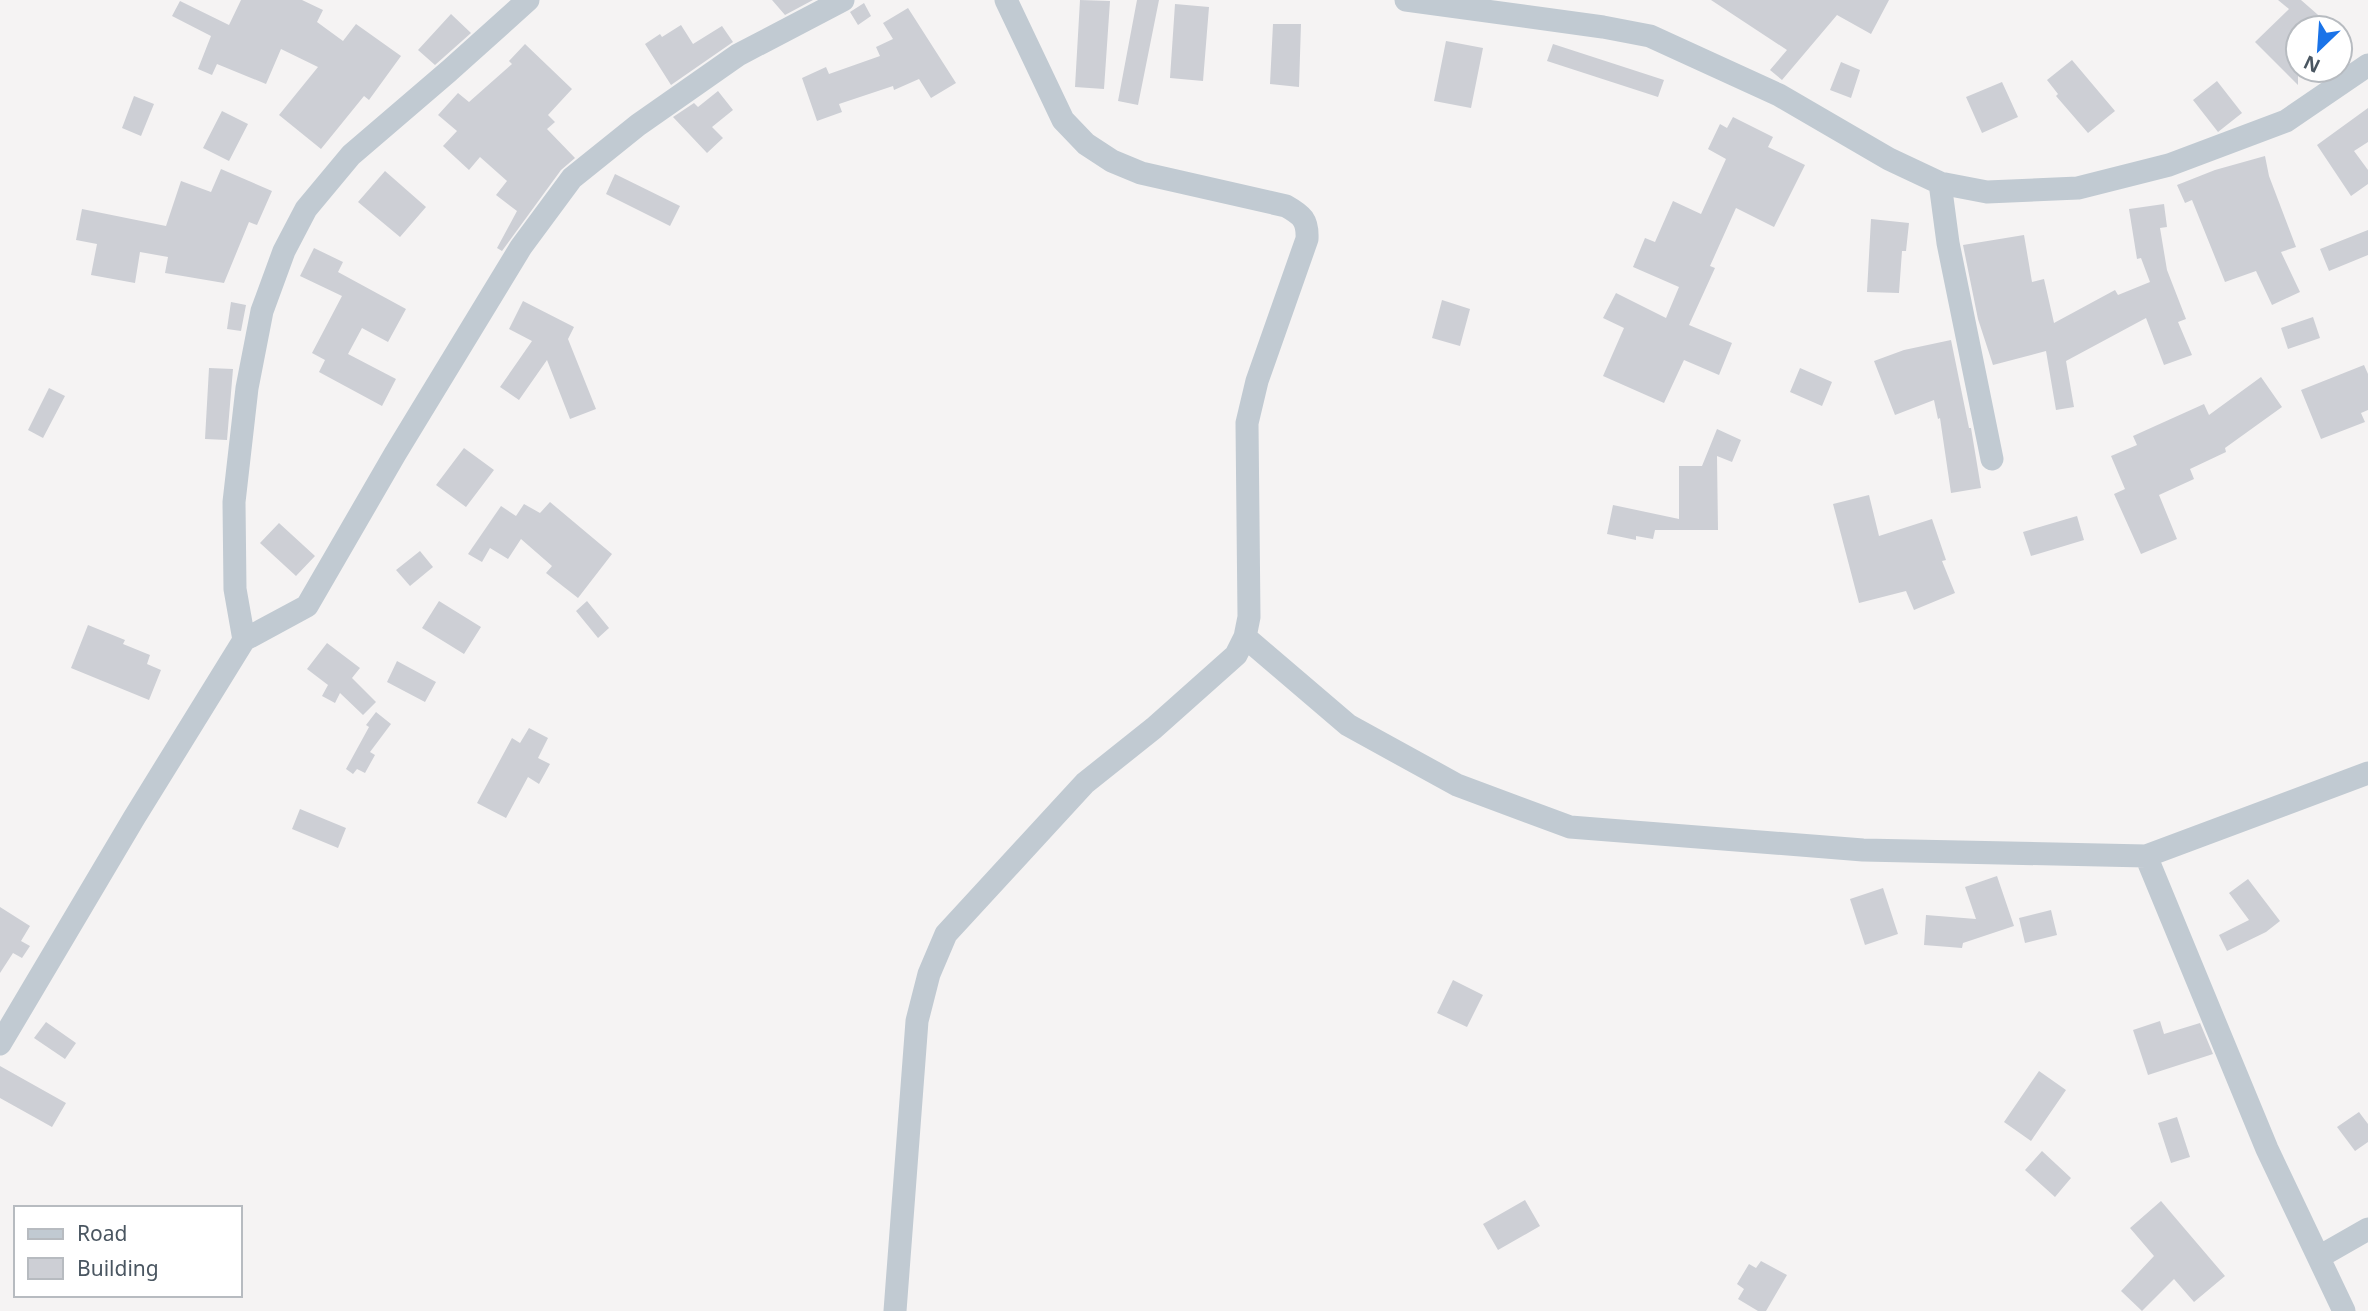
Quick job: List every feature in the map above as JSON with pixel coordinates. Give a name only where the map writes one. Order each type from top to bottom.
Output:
[{"type":"street","points":[[244,640],[235,589],[234,502],[247,388],[262,311],[284,251],[306,209],[351,155],[528,0]]},
{"type":"street","points":[[0,1044],[134,818],[244,640],[307,606],[395,454],[522,247],[572,178],[638,125],[738,55],[843,0]]},
{"type":"street","points":[[895,1311],[917,1021],[929,974],[946,934],[1085,783],[1154,728],[1236,655],[1245,637],[1249,617],[1247,423],[1257,381],[1307,239],[1308,225],[1301,215],[1286,206],[1141,173],[1112,161],[1087,144],[1063,120],[1006,0]]},
{"type":"street","points":[[1406,0],[1650,36],[1779,95],[1889,159],[1940,183],[1987,192],[2078,188],[2169,165],[2286,121],[2368,65]]},
{"type":"street","points":[[1940,183],[1948,243],[1992,459]]},
{"type":"street","points":[[1245,637],[1348,725],[1457,785],[1570,827],[1863,850],[2146,856],[2368,773]]},
{"type":"street","points":[[2146,856],[2267,1149],[2344,1311]]},
{"type":"street","points":[[2319,1257],[2368,1229]]},
{"type":"building","points":[[241,0],[302,0],[323,10],[317,22],[343,41],[356,24],[401,56],[369,100],[364,96],[321,149],[279,115],[318,67],[281,49],[266,84],[217,64],[212,75],[198,69],[211,36],[172,16],[180,1],[229,25]]},
{"type":"building","points":[[772,0],[813,0],[785,15]]},
{"type":"building","points":[[1080,0],[1110,1],[1104,89],[1075,87]]},
{"type":"building","points":[[1137,0],[1159,0],[1138,105],[1118,101]]},
{"type":"building","points":[[1711,0],[1889,0],[1871,34],[1837,15],[1782,80],[1770,70],[1787,50]]},
{"type":"building","points":[[2278,0],[2301,0],[2317,14],[2284,14],[2284,71],[2255,42],[2289,9]]},
{"type":"building","points":[[864,3],[871,16],[858,25],[850,12]]},
{"type":"building","points":[[1175,4],[1209,7],[1203,81],[1170,78]]},
{"type":"building","points":[[908,8],[956,83],[931,98],[919,79],[894,90],[893,86],[839,104],[842,112],[817,121],[802,78],[826,67],[829,74],[880,56],[876,47],[893,39],[883,23]]},
{"type":"building","points":[[451,14],[471,33],[435,65],[418,50]]},
{"type":"building","points":[[1273,24],[1301,24],[1299,87],[1270,84]]},
{"type":"building","points":[[681,25],[693,44],[722,26],[733,42],[671,85],[645,44]]},
{"type":"building","points":[[1446,41],[1483,48],[1471,108],[1434,101]]},
{"type":"building","points":[[525,44],[572,89],[548,115],[555,122],[547,129],[575,158],[561,170],[502,251],[497,248],[517,211],[496,195],[507,181],[480,157],[469,170],[443,146],[457,131],[438,115],[458,93],[469,102],[512,64],[509,61]]},
{"type":"building","points":[[1553,44],[1664,80],[1658,97],[1547,61]]},
{"type":"building","points":[[2072,60],[2115,111],[2088,133],[2056,96],[2058,94],[2047,80]]},
{"type":"building","points":[[1841,62],[1860,70],[1851,98],[1830,90]]},
{"type":"building","points":[[2217,81],[2242,113],[2218,132],[2193,100]]},
{"type":"building","points":[[2002,82],[2018,117],[1982,133],[1966,97]]},
{"type":"building","points":[[718,91],[733,110],[712,127],[723,138],[707,153],[673,117],[694,103],[698,107]]},
{"type":"building","points":[[134,96],[154,104],[141,136],[122,128]]},
{"type":"building","points":[[2368,108],[2368,142],[2354,151],[2368,170],[2368,184],[2351,196],[2317,145]]},
{"type":"building","points":[[222,111],[248,124],[229,161],[203,148]]},
{"type":"building","points":[[1733,117],[1773,137],[1768,147],[1805,165],[1774,227],[1736,208],[1710,266],[1715,268],[1689,325],[1732,343],[1719,375],[1684,360],[1664,403],[1603,376],[1624,328],[1603,318],[1616,293],[1666,318],[1679,287],[1633,267],[1645,238],[1655,242],[1673,201],[1701,214],[1726,159],[1708,149],[1720,124],[1727,128]]},
{"type":"building","points":[[2265,156],[2269,176],[2296,247],[2281,252],[2300,292],[2272,305],[2256,271],[2225,282],[2192,200],[2185,203],[2177,185],[2215,170]]},
{"type":"building","points":[[221,169],[272,191],[257,225],[249,222],[224,283],[165,273],[168,257],[140,252],[135,283],[91,275],[97,244],[76,240],[82,209],[166,226],[181,181],[211,192]]},
{"type":"building","points":[[385,171],[426,207],[400,237],[358,202]]},
{"type":"building","points":[[615,174],[680,206],[670,226],[606,194]]},
{"type":"building","points":[[2164,204],[2167,227],[2160,228],[2167,270],[2186,319],[2178,322],[2192,355],[2164,365],[2146,318],[2066,361],[2074,407],[2056,410],[2046,351],[1993,365],[1978,319],[1963,245],[2024,235],[2032,282],[2044,279],[2054,323],[2115,290],[2118,295],[2150,282],[2141,258],[2137,259],[2129,209]]},
{"type":"building","points":[[1871,219],[1909,223],[1906,251],[1902,251],[1899,293],[1867,292]]},
{"type":"building","points":[[2368,230],[2368,255],[2329,271],[2320,249]]},
{"type":"building","points":[[314,248],[343,262],[338,272],[406,309],[388,342],[362,328],[348,354],[396,379],[382,406],[319,372],[325,360],[312,353],[342,296],[300,276]]},
{"type":"building","points":[[1442,300],[1470,309],[1460,346],[1432,338]]},
{"type":"building","points":[[523,301],[574,327],[568,339],[596,409],[570,419],[547,360],[519,400],[500,387],[532,341],[509,329]]},
{"type":"building","points":[[231,302],[246,305],[241,331],[227,329]]},
{"type":"building","points":[[2313,317],[2320,338],[2288,349],[2281,328]]},
{"type":"building","points":[[1951,340],[1971,428],[1981,488],[1951,493],[1940,418],[1938,419],[1934,400],[1895,415],[1874,361],[1904,350]]},
{"type":"building","points":[[2364,365],[2368,374],[2368,410],[2361,413],[2365,422],[2321,439],[2301,390]]},
{"type":"building","points":[[209,368],[233,369],[227,440],[205,439]]},
{"type":"building","points":[[1800,368],[1832,382],[1822,406],[1790,392]]},
{"type":"building","points":[[2261,377],[2282,407],[2225,448],[2226,452],[2190,469],[2194,479],[2159,495],[2177,539],[2141,554],[2114,494],[2125,489],[2111,456],[2137,445],[2133,436],[2204,404],[2209,415]]},
{"type":"building","points":[[49,388],[65,396],[43,438],[28,430]]},
{"type":"building","points":[[1717,429],[1741,440],[1732,462],[1717,456],[1718,530],[1655,530],[1653,539],[1636,536],[1636,540],[1607,534],[1613,505],[1679,519],[1679,466],[1702,466]]},
{"type":"building","points":[[464,448],[494,470],[466,507],[436,485]]},
{"type":"building","points":[[1869,495],[1879,536],[1932,519],[1946,560],[1942,561],[1955,593],[1914,610],[1906,591],[1859,603],[1833,504]]},
{"type":"building","points":[[550,502],[612,554],[578,598],[546,573],[552,566],[521,539],[508,559],[490,548],[482,562],[468,554],[501,506],[516,516],[524,504],[540,513]]},
{"type":"building","points":[[2077,516],[2084,540],[2031,556],[2023,532]]},
{"type":"building","points":[[279,523],[315,556],[296,576],[260,543]]},
{"type":"building","points":[[420,551],[433,567],[410,586],[396,570]]},
{"type":"building","points":[[439,601],[481,627],[464,654],[422,628]]},
{"type":"building","points":[[587,601],[609,628],[598,638],[576,611]]},
{"type":"building","points":[[88,625],[125,640],[123,644],[150,655],[147,664],[161,670],[149,700],[71,668]]},
{"type":"building","points":[[327,643],[360,668],[352,678],[376,702],[363,715],[340,693],[335,703],[322,696],[328,685],[307,669]]},
{"type":"building","points":[[397,661],[436,682],[425,702],[387,682]]},
{"type":"building","points":[[376,712],[391,724],[370,752],[375,755],[365,773],[357,769],[353,774],[346,769],[369,727],[366,725]]},
{"type":"building","points":[[529,728],[548,738],[538,758],[550,764],[539,784],[528,777],[506,818],[477,803],[512,738],[520,743]]},
{"type":"building","points":[[300,809],[346,828],[338,848],[292,829]]},
{"type":"building","points":[[1997,876],[2014,926],[1963,943],[1962,948],[1924,945],[1926,915],[1976,919],[1965,887]]},
{"type":"building","points":[[2248,879],[2280,921],[2266,932],[2227,951],[2219,935],[2249,920],[2229,893]]},
{"type":"building","points":[[1883,888],[1898,934],[1865,945],[1850,899]]},
{"type":"building","points":[[0,907],[30,926],[21,941],[30,946],[22,958],[13,953],[0,973]]},
{"type":"building","points":[[2051,910],[2057,935],[2025,943],[2019,918]]},
{"type":"building","points":[[1453,980],[1483,995],[1467,1027],[1437,1013]]},
{"type":"building","points":[[2160,1021],[2164,1034],[2200,1023],[2213,1054],[2148,1075],[2133,1030]]},
{"type":"building","points":[[46,1022],[76,1043],[65,1059],[34,1038]]},
{"type":"building","points":[[0,1066],[66,1103],[52,1127],[0,1098]]},
{"type":"building","points":[[2039,1071],[2066,1090],[2031,1141],[2004,1122]]},
{"type":"building","points":[[2359,1112],[2368,1124],[2368,1142],[2355,1151],[2337,1127]]},
{"type":"building","points":[[2177,1117],[2190,1157],[2171,1163],[2158,1123]]},
{"type":"building","points":[[2042,1151],[2071,1178],[2055,1197],[2025,1170]]},
{"type":"building","points":[[1525,1200],[1540,1226],[1498,1250],[1483,1224]]},
{"type":"building","points":[[2161,1201],[2225,1276],[2194,1302],[2174,1279],[2142,1311],[2121,1291],[2154,1256],[2130,1228]]},
{"type":"building","points":[[1761,1261],[1787,1275],[1766,1311],[1758,1311],[1738,1299],[1744,1289],[1737,1284],[1749,1264],[1756,1268]]}]
